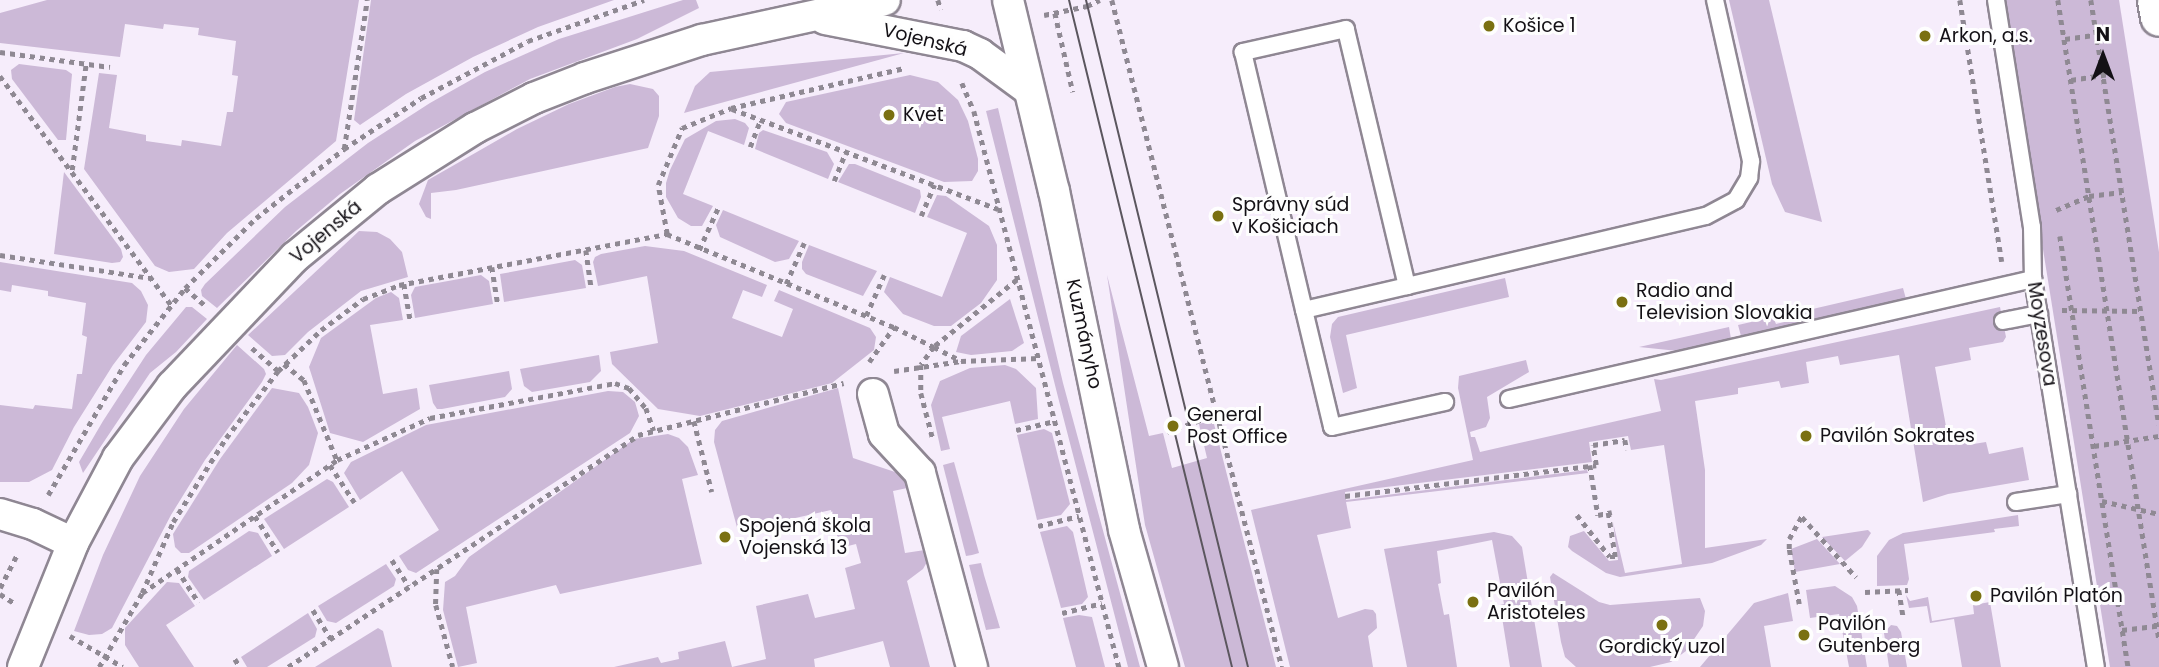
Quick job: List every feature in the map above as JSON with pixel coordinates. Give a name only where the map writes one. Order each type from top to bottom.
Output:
[{"type":"street","name":"Vojenská","points":[[23,667],[73,543],[118,458],[172,387],[295,257],[378,189],[475,128],[559,88],[702,40],[885,0]]},
{"type":"street","name":"Kuzmányho","points":[[1008,0],[1054,191],[1124,530],[1163,667]]},
{"type":"street","points":[[2156,0],[2159,18]]},
{"type":"street","name":"Vojenská","points":[[811,17],[963,46],[980,54],[1028,89]]},
{"type":"street","points":[[869,379],[884,434],[920,472],[972,667]]},
{"type":"street","points":[[0,514],[33,524],[73,543]]},
{"type":"lane","points":[[1304,310],[1706,216],[1736,200],[1749,178],[1751,161],[1715,0]]},
{"type":"lane","name":"Moyzesova","points":[[1996,0],[2032,227],[2033,279],[2096,667]]},
{"type":"lane","points":[[1407,286],[1346,29],[1243,52],[1332,427],[1445,402]]},
{"type":"lane","points":[[1509,399],[2033,279]]},
{"type":"lane","points":[[2003,321],[2039,314]]},
{"type":"lane","points":[[2016,502],[2068,494]]},
{"type":"path","points":[[344,149],[367,0]]},
{"type":"path","points":[[1112,0],[1129,76],[1282,667]]},
{"type":"path","points":[[2058,0],[2159,639]]},
{"type":"path","points":[[2091,0],[2106,74],[2159,425]]},
{"type":"path","points":[[1055,13],[1073,92]]},
{"type":"path","points":[[2065,39],[2099,34]]},
{"type":"path","points":[[0,52],[110,67]]},
{"type":"path","points":[[72,171],[86,63]]},
{"type":"path","points":[[99,667],[142,593],[173,522],[226,438],[284,364],[321,330],[363,299],[404,284],[667,234],[658,185],[682,128],[732,108],[916,65]]},
{"type":"path","points":[[2071,80],[2106,74]]},
{"type":"path","points":[[955,75],[971,98],[1119,667]]},
{"type":"path","points":[[0,76],[172,306]]},
{"type":"path","points":[[732,108],[998,209]]},
{"type":"path","points":[[750,147],[761,119]]},
{"type":"path","points":[[834,181],[846,152]]},
{"type":"path","points":[[921,216],[934,185]]},
{"type":"path","points":[[2056,210],[2090,196],[2122,192]]},
{"type":"path","points":[[2054,197],[2058,222]]},
{"type":"path","points":[[699,250],[718,208]]},
{"type":"path","points":[[2060,234],[2128,667]]},
{"type":"path","points":[[785,284],[804,243]]},
{"type":"path","points":[[586,250],[591,287]]},
{"type":"path","points":[[0,255],[152,278]]},
{"type":"path","points":[[492,267],[498,303]]},
{"type":"path","points":[[866,316],[884,275]]},
{"type":"path","points":[[961,361],[934,347],[1017,280]]},
{"type":"path","points":[[404,284],[410,319]]},
{"type":"path","points":[[2039,314],[2072,308],[2141,311]]},
{"type":"path","points":[[869,379],[894,327]]},
{"type":"path","points":[[288,667],[638,435],[869,379],[961,361],[1038,358]]},
{"type":"path","points":[[284,364],[304,380],[337,460]]},
{"type":"path","points":[[142,593],[337,460],[430,418],[615,383],[629,388],[646,408],[654,431]]},
{"type":"path","points":[[1167,432],[1217,414]]},
{"type":"path","points":[[694,421],[712,492]]},
{"type":"path","points":[[1016,430],[1054,421]]},
{"type":"path","points":[[2094,446],[2159,436]]},
{"type":"path","points":[[1345,496],[1596,465],[1593,445],[1625,440],[1627,450]]},
{"type":"path","points":[[330,465],[355,503]]},
{"type":"path","points":[[1577,515],[1609,557],[1615,557],[1610,513],[1598,515],[1590,465]]},
{"type":"path","points":[[2068,494],[2159,514]]},
{"type":"path","points":[[254,516],[278,552]]},
{"type":"path","points":[[1038,526],[1079,516]]},
{"type":"path","points":[[1799,604],[1789,539],[1802,516],[1856,577]]},
{"type":"path","points":[[393,560],[410,586]]},
{"type":"path","points":[[437,568],[436,605],[453,667]]},
{"type":"path","points":[[177,569],[200,603]]},
{"type":"path","points":[[1899,590],[1903,615]]},
{"type":"path","points":[[1865,592],[1908,590]]},
{"type":"path","points":[[1062,613],[1102,603]]},
{"type":"path","points":[[313,610],[331,639]]},
{"type":"path","points":[[2122,630],[2157,626]]},
{"type":"path","points":[[1845,644],[1872,641]]},
{"type":"path","points":[[104,655],[123,667]]},
{"type":"path","points":[[235,659],[240,667]]},
{"type":"shaded area","points":[[47,0],[359,0],[336,141],[227,233],[194,269],[169,272],[155,266],[84,169],[99,73],[117,75],[109,128],[146,135],[146,141],[181,146],[182,140],[221,146],[227,112],[233,112],[238,76],[232,75],[236,41],[198,35],[199,28],[164,24],[163,29],[125,24],[120,57],[0,43],[0,13]]},
{"type":"shaded area","points":[[371,0],[614,0],[538,27],[473,57],[406,94],[360,125],[354,120]]},
{"type":"shaded area","points":[[683,0],[696,0],[699,8],[637,39],[530,79],[415,141],[340,194],[296,231],[217,308],[202,296],[201,290],[205,284],[285,207],[368,143],[430,103],[485,72],[559,39]]},
{"type":"shaded area","points":[[1729,0],[1769,0],[1822,222],[1785,212],[1772,184]]},
{"type":"shaded area","points":[[2003,0],[2119,0],[2159,252],[2159,667],[2110,667]]},
{"type":"shaded area","points":[[904,53],[684,113],[695,86],[710,72]]},
{"type":"shaded area","points":[[19,64],[66,70],[72,74],[66,140],[58,140],[12,79],[11,70]]},
{"type":"shaded area","points":[[910,75],[938,82],[958,100],[968,121],[978,159],[978,171],[972,181],[944,182],[786,123],[779,114],[786,102]]},
{"type":"shaded area","points":[[630,84],[653,89],[659,96],[659,116],[648,148],[456,190],[431,193],[431,219],[426,217],[419,204],[428,180],[517,129],[569,104]]},
{"type":"shaded area","points":[[998,108],[1063,383],[1140,667],[1128,667],[1058,397],[986,111]]},
{"type":"shaded area","points":[[735,119],[749,128],[744,145],[708,131],[683,194],[713,206],[702,226],[691,226],[678,218],[666,197],[670,170],[685,139],[716,121]]},
{"type":"shaded area","points":[[763,130],[827,152],[834,164],[828,179],[755,149],[759,133]]},
{"type":"shaded area","points":[[849,164],[920,190],[921,197],[915,213],[838,182]]},
{"type":"shaded area","points":[[64,172],[121,249],[123,257],[120,262],[54,254]]},
{"type":"shaded area","points":[[937,195],[946,196],[989,226],[997,245],[997,280],[981,303],[951,326],[934,326],[903,314],[884,292],[890,277],[942,297],[967,233],[927,217]]},
{"type":"shaded area","points":[[723,210],[799,241],[789,259],[775,262],[720,237],[716,225]]},
{"type":"shaded area","points":[[359,231],[377,232],[390,239],[402,252],[408,277],[361,291],[308,332],[285,355],[272,356],[248,335]]},
{"type":"shaded area","points":[[809,245],[877,271],[863,296],[806,274],[802,269],[802,262]]},
{"type":"shaded area","points":[[645,246],[684,251],[767,285],[762,297],[743,290],[732,318],[782,337],[793,309],[774,301],[779,290],[870,328],[876,337],[874,350],[832,383],[700,416],[658,409],[612,364],[610,352],[658,343],[647,276],[598,286],[593,262],[595,257],[601,254]]},
{"type":"shaded area","points":[[575,260],[582,265],[586,288],[504,302],[500,274]]},
{"type":"shaded area","points":[[0,262],[132,283],[141,291],[148,305],[146,322],[113,365],[74,427],[52,470],[29,482],[0,482],[0,405],[33,409],[35,405],[72,409],[77,374],[82,374],[87,337],[82,335],[86,303],[48,296],[48,291],[12,285],[11,292],[0,290]]},
{"type":"shaded area","points":[[481,275],[489,281],[493,304],[415,318],[411,295],[415,287]]},
{"type":"shaded area","points":[[1107,275],[1149,436],[1163,433],[1172,468],[1207,458],[1199,424],[1213,420],[1276,667],[1185,667],[1145,525]]},
{"type":"shaded area","points":[[1505,278],[1509,297],[1346,335],[1357,388],[1343,393],[1330,337],[1332,324],[1338,317]]},
{"type":"shaded area","points":[[1903,288],[1906,299],[1741,336],[1738,325],[1773,317],[1776,324],[1805,317],[1804,311]]},
{"type":"shaded area","points":[[391,292],[399,298],[403,320],[370,325],[383,394],[417,388],[420,409],[363,442],[330,433],[309,367],[321,338],[376,298]]},
{"type":"shaded area","points":[[1010,299],[1024,343],[1012,351],[971,355],[956,352],[961,336]]},
{"type":"shaded area","points":[[186,307],[192,307],[207,319],[176,352],[150,373],[83,473],[79,462],[103,421],[146,355]]},
{"type":"shaded area","points":[[2000,307],[2006,337],[2003,342],[1969,348],[1971,360],[1935,367],[1948,437],[1964,435],[1967,445],[1986,442],[1989,454],[2023,447],[2029,480],[1948,494],[1923,502],[1899,355],[1840,365],[1838,356],[1806,362],[1809,383],[1781,388],[1779,381],[1738,388],[1738,394],[1695,401],[1705,470],[1705,548],[1767,539],[1761,545],[1712,563],[1620,577],[1606,573],[1572,551],[1568,547],[1570,536],[1584,531],[1609,561],[1618,560],[1613,522],[1625,573],[1682,564],[1664,445],[1631,450],[1628,436],[1589,442],[1592,462],[1345,492],[1346,500],[1587,470],[1588,473],[1346,502],[1351,528],[1317,535],[1338,618],[1365,609],[1373,610],[1376,614],[1377,628],[1368,636],[1373,667],[1290,667],[1251,510],[1473,460],[1458,388],[1459,376],[1526,360],[1529,372],[1487,397],[1490,418],[1486,427],[1470,432],[1471,437],[1475,437],[1480,452],[1661,411],[1654,379],[1661,380]]},
{"type":"shaded area","points":[[1729,327],[1731,339],[1678,351],[1639,347]]},
{"type":"shaded area","points":[[237,345],[264,369],[266,374],[262,382],[205,460],[171,515],[112,628],[102,634],[89,635],[74,631],[103,555],[140,476],[184,409]]},
{"type":"shaded area","points":[[599,355],[601,371],[590,382],[532,392],[524,386],[520,369]]},
{"type":"shaded area","points":[[1005,365],[1016,369],[1036,388],[1038,419],[1015,424],[1010,401],[942,417],[950,449],[941,451],[931,405],[940,381],[970,368]]},
{"type":"shaded area","points":[[509,371],[512,389],[505,397],[442,409],[437,409],[433,403],[429,385]]},
{"type":"shaded area","points":[[272,388],[299,393],[308,407],[318,433],[309,465],[292,483],[189,553],[181,553],[175,547],[173,534],[220,459]]},
{"type":"shaded area","points":[[838,388],[853,458],[904,475],[912,487],[893,491],[905,553],[925,550],[927,562],[923,569],[907,581],[930,667],[890,667],[883,641],[814,659],[815,667],[732,667],[766,659],[756,606],[808,594],[815,618],[855,609],[845,568],[861,563],[856,544],[840,548],[831,510],[738,531],[714,442],[715,430],[722,421]]},
{"type":"shaded area","points":[[608,391],[623,392],[635,402],[639,416],[630,433],[416,573],[408,570],[399,556],[439,530],[402,471],[360,500],[344,473],[351,462],[426,425]]},
{"type":"shaded area","points":[[1044,429],[1052,433],[1070,504],[1061,515],[1037,520],[1017,435]]},
{"type":"shaded area","points":[[668,434],[679,438],[688,447],[698,475],[682,479],[702,564],[560,594],[556,585],[466,607],[477,663],[458,667],[443,610],[445,582],[455,576],[469,557],[634,439]]},
{"type":"shaded area","points":[[954,462],[979,553],[966,556],[943,465]]},
{"type":"shaded area","points":[[327,479],[333,482],[349,507],[284,549],[264,519]]},
{"type":"shaded area","points":[[2018,515],[2019,526],[1994,529],[1995,532],[1904,544],[1909,579],[1907,585],[1877,586],[1877,556],[1889,540],[1903,533]]},
{"type":"shaded area","points":[[1067,526],[1073,532],[1088,597],[1082,604],[1061,608],[1040,532]]},
{"type":"shaded area","points":[[1868,530],[1871,533],[1862,547],[1845,561],[1822,537]]},
{"type":"shaded area","points":[[249,531],[258,533],[272,556],[204,600],[188,577],[189,571]]},
{"type":"shaded area","points":[[1494,532],[1512,536],[1522,547],[1542,667],[1510,667],[1500,605],[1504,604],[1492,540],[1437,551],[1441,583],[1438,584],[1444,615],[1449,614],[1457,667],[1407,667],[1384,549]]},
{"type":"shaded area","points":[[1817,539],[1840,564],[1795,572],[1791,549]]},
{"type":"shaded area","points":[[981,563],[1000,628],[986,630],[969,565]]},
{"type":"shaded area","points":[[386,564],[396,579],[394,586],[336,623],[327,621],[318,606]]},
{"type":"shaded area","points":[[1553,573],[1599,602],[1610,605],[1700,598],[1705,611],[1703,626],[1686,651],[1671,662],[1650,667],[1576,667],[1565,657],[1561,642],[1550,577]]},
{"type":"shaded area","points":[[167,582],[179,583],[195,606],[166,625],[194,667],[139,667],[125,645],[125,628]]},
{"type":"shaded area","points":[[1835,586],[1852,597],[1857,606],[1867,667],[1849,667],[1839,614],[1810,618],[1806,590]]},
{"type":"shaded area","points":[[1788,593],[1793,621],[1764,626],[1771,667],[1700,667],[1754,603]]},
{"type":"shaded area","points":[[1906,595],[1910,601],[1928,597],[1932,621],[1974,614],[1973,605],[1990,602],[2001,667],[1962,667],[1954,619],[1930,623],[1927,606],[1909,608]]},
{"type":"shaded area","points":[[308,613],[317,629],[315,637],[267,667],[247,667],[241,657]]},
{"type":"shaded area","points":[[1079,615],[1092,617],[1105,667],[1076,667],[1063,618]]},
{"type":"shaded area","points":[[1891,625],[1897,626],[1901,632],[1907,667],[1889,667],[1884,633]]},
{"type":"shaded area","points":[[378,628],[383,631],[392,667],[315,667]]},
{"type":"shaded area","points":[[725,641],[732,667],[614,667],[658,657],[661,663],[679,659],[678,652]]},
{"type":"tram line","points":[[1069,0],[1232,667]]},
{"type":"tram line","points":[[1086,0],[1248,667]]},
{"type":"place","name":"Košice 1","points":[[1489,26]]},
{"type":"place","name":"Arkon, a.s.","points":[[1925,36]]},
{"type":"place","name":"Kvet","points":[[889,115]]},
{"type":"place","name":"Správny súd v Košiciach","points":[[1218,216]]},
{"type":"place","name":"Radio and Television Slovakia","points":[[1622,302]]},
{"type":"place","name":"General Post Office","points":[[1173,426]]},
{"type":"place","name":"Pavilón Sokrates","points":[[1806,436]]},
{"type":"place","name":"Spojená škola Vojenská 13","points":[[725,537]]},
{"type":"place","name":"Pavilón Platón","points":[[1976,596]]},
{"type":"place","name":"Pavilón Aristoteles","points":[[1473,602]]},
{"type":"place","name":"Gordický uzol","points":[[1662,625]]},
{"type":"place","name":"Pavilón Gutenberg","points":[[1804,635]]}]
